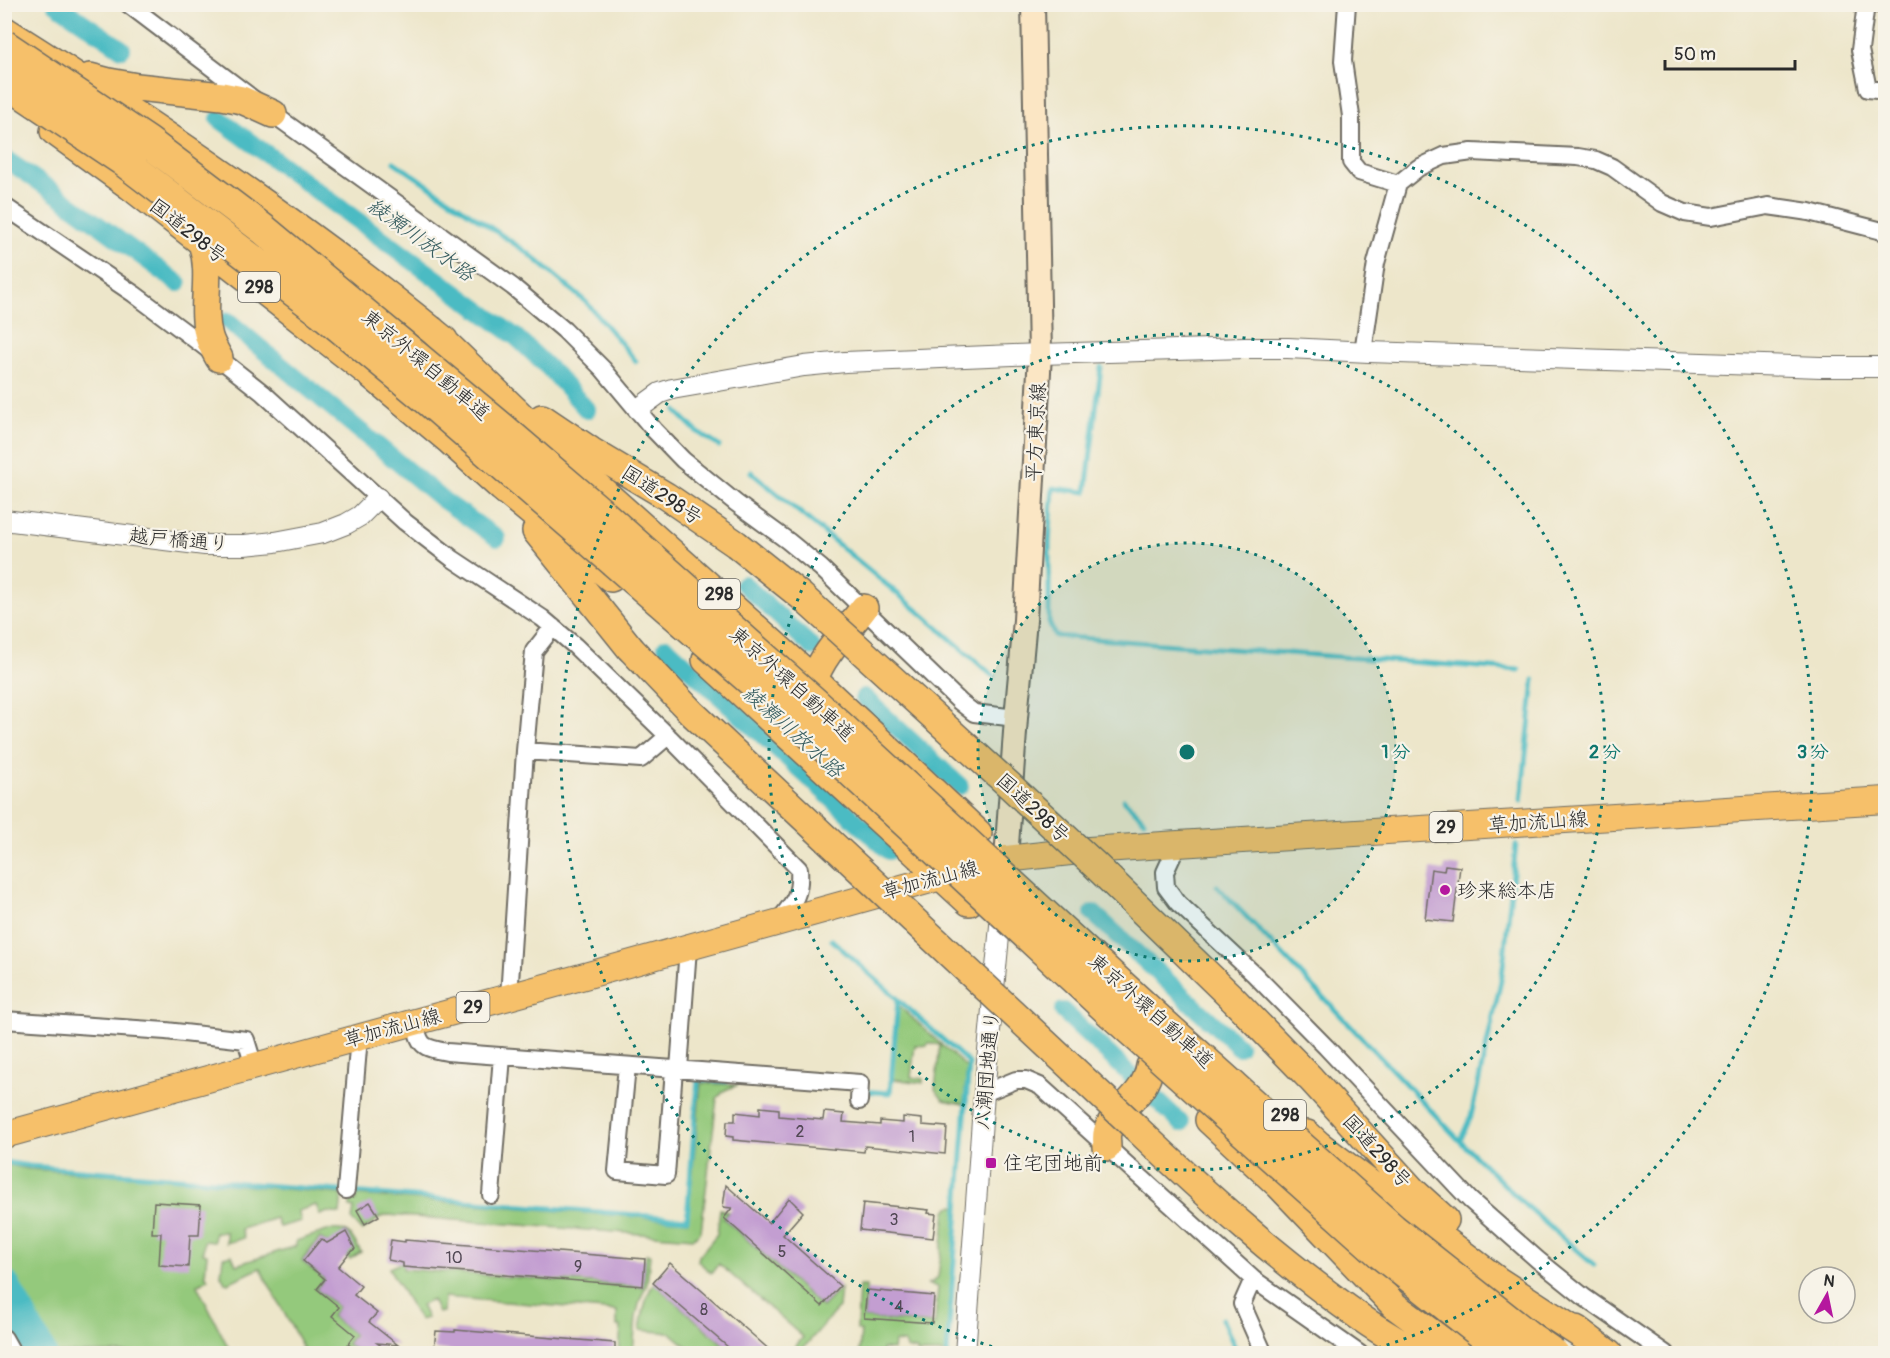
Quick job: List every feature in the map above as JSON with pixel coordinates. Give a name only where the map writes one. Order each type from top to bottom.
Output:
[{"type":"highway","name":"国道298号","points":[[4,30],[206,160],[384,291],[528,409],[591,451],[666,496],[736,544],[801,596],[1104,873],[1311,1079],[1414,1191],[1478,1251],[1599,1347]]},
{"type":"highway","name":"東京外環自動車道","points":[[4,45],[148,142],[263,229],[501,427],[813,701],[1156,1017],[1393,1229],[1531,1338],[1554,1353]]},
{"type":"highway","points":[[69,70],[109,82],[242,100],[273,114]]},
{"type":"highway","name":"東京外環自動車道","points":[[4,81],[122,160],[321,312],[430,402],[788,713],[1111,1013],[1374,1247],[1507,1353]]},
{"type":"highway","name":"国道298号","points":[[4,99],[130,186],[370,374],[502,488],[662,620],[1279,1185],[1395,1306],[1460,1353]]},
{"type":"highway","points":[[202,243],[207,264],[206,320],[209,338],[219,358]]},
{"type":"highway","name":"国道298号","points":[[432,330],[549,442],[814,680],[1319,1145],[1497,1280],[1599,1347]]},
{"type":"highway","name":"国道298号","points":[[502,488],[630,648],[692,713],[1185,1175],[1284,1260],[1365,1320],[1418,1353]]},
{"type":"highway","points":[[814,680],[830,652],[864,608]]},
{"type":"highway","points":[[1107,1147],[1107,1132],[1112,1122],[1143,1088],[1150,1066]]},
{"type":"main road","name":"平方東京線","points":[[1006,859],[1025,620],[1026,569],[1034,477],[1040,354],[1033,4]]},
{"type":"main road","name":"草加流山線","points":[[4,1135],[509,998],[1006,859],[1178,844],[1886,800]]},
{"type":"street","points":[[128,4],[273,114],[513,287],[564,330],[603,369],[654,430],[683,460],[736,504],[821,568],[960,702],[974,713],[1016,718]]},
{"type":"street","points":[[1347,4],[1342,61],[1351,116],[1351,162],[1359,172],[1398,184]]},
{"type":"street","points":[[1866,4],[1860,50],[1868,89],[1886,91]]},
{"type":"street","points":[[1877,4],[1886,5]]},
{"type":"street","points":[[1363,352],[1376,263],[1398,184],[1418,168],[1444,156],[1472,152],[1578,157],[1596,160],[1612,167],[1662,203],[1685,213],[1711,217],[1768,206],[1809,212],[1886,232]]},
{"type":"street","points":[[4,206],[134,294],[219,358],[263,393],[405,522],[453,559],[542,618],[574,646],[668,736],[800,869],[801,885],[793,903],[776,924]]},
{"type":"street","points":[[638,409],[660,393],[672,389],[804,366],[1040,354],[1288,348],[1810,367],[1886,367]]},
{"type":"street","name":"越戸橋通り","points":[[4,520],[205,545],[244,545],[276,542],[323,533],[360,516],[378,498]]},
{"type":"street","points":[[509,998],[534,651],[552,627]]},
{"type":"street","points":[[525,751],[641,759],[668,736]]},
{"type":"street","points":[[1178,844],[1166,872],[1166,886],[1178,903],[1254,974],[1326,1047],[1470,1200],[1584,1297],[1666,1353]]},
{"type":"street","name":"八潮団地通り","points":[[965,1353],[984,1093],[1006,859]]},
{"type":"street","points":[[627,1066],[617,1171],[666,1175],[688,948]]},
{"type":"street","points":[[4,1020],[166,1031],[246,1040],[254,1066]]},
{"type":"street","points":[[415,1022],[418,1038],[427,1048],[447,1052],[860,1083],[859,1101]]},
{"type":"street","points":[[346,1190],[359,1037]]},
{"type":"street","points":[[491,1195],[502,1056]]},
{"type":"street","points":[[984,1093],[1016,1080],[1026,1080],[1040,1086],[1253,1278],[1360,1353]]},
{"type":"street","points":[[1253,1278],[1242,1304],[1264,1353]]},
{"type":"street","points":[[4,1338],[13,1353]]},
{"type":"green space","points":[[898,1005],[967,1068],[964,1104],[943,1100],[935,1089],[940,1045],[928,1043],[927,1046],[915,1045],[911,1077],[923,1079],[923,1083],[892,1079]]},
{"type":"green space","points":[[701,1083],[738,1085],[725,1090],[717,1098],[701,1231],[694,1238],[388,1215],[381,1217],[362,1231],[352,1220],[354,1208],[350,1207],[350,1200],[356,1201],[357,1195],[688,1221]]},
{"type":"green space","points":[[4,1164],[29,1169],[342,1194],[340,1214],[328,1212],[320,1215],[316,1205],[298,1211],[301,1221],[279,1227],[276,1218],[241,1229],[244,1238],[226,1243],[226,1232],[215,1232],[214,1242],[204,1241],[203,1253],[207,1254],[205,1274],[208,1279],[197,1285],[231,1353],[49,1353],[5,1273]]},
{"type":"green space","points":[[957,1206],[946,1353],[917,1353],[917,1350],[908,1349],[904,1343],[894,1342],[893,1350],[882,1349],[882,1353],[859,1353],[861,1331],[857,1330],[859,1286],[866,1286],[864,1318],[935,1324],[938,1287],[927,1284],[932,1283],[938,1277],[946,1211],[949,1207]]},
{"type":"green space","points":[[720,1209],[728,1212],[723,1218],[822,1307],[841,1288],[839,1307],[800,1352],[795,1347],[803,1337],[719,1264],[711,1273],[698,1261],[699,1256],[717,1234]]},
{"type":"green space","points":[[330,1230],[346,1232],[353,1238],[361,1252],[350,1259],[320,1238],[302,1261],[324,1279],[316,1289],[338,1307],[331,1316],[354,1334],[347,1344],[359,1353],[293,1353],[303,1348],[260,1268],[228,1283],[221,1275],[223,1257],[232,1255],[236,1265],[296,1246],[296,1241]]},
{"type":"green space","points":[[646,1254],[650,1255],[647,1284],[636,1316],[633,1353],[619,1353],[621,1326],[617,1326],[617,1311],[444,1297],[443,1312],[438,1313],[432,1300],[421,1305],[427,1318],[419,1320],[389,1268],[403,1262],[403,1269],[643,1287]]},
{"type":"green space","points":[[662,1273],[658,1287],[733,1353],[695,1353],[671,1333],[640,1330],[649,1292]]},
{"type":"building","points":[[1445,865],[1460,867],[1453,922],[1425,919],[1431,869],[1444,871]]},
{"type":"building","points":[[760,1107],[779,1109],[779,1116],[823,1120],[824,1112],[844,1114],[843,1122],[880,1125],[880,1121],[903,1123],[903,1117],[922,1119],[922,1125],[947,1127],[945,1154],[865,1146],[864,1152],[733,1140],[733,1137],[726,1136],[727,1121],[735,1121],[735,1112],[760,1115]]},
{"type":"building","points":[[726,1185],[769,1223],[789,1198],[803,1212],[783,1235],[840,1286],[822,1306],[724,1218],[732,1208],[723,1207]]},
{"type":"building","points":[[154,1202],[201,1205],[199,1235],[190,1235],[188,1267],[159,1265],[161,1233],[152,1233]]},
{"type":"building","points":[[370,1202],[379,1216],[365,1224],[357,1210]]},
{"type":"building","points":[[863,1203],[929,1210],[928,1213],[936,1214],[933,1238],[860,1230]]},
{"type":"building","points":[[346,1232],[355,1249],[338,1267],[361,1286],[354,1295],[377,1313],[369,1322],[398,1345],[377,1343],[391,1353],[360,1353],[348,1344],[355,1335],[332,1316],[339,1307],[317,1289],[325,1279],[303,1261],[321,1239],[327,1243]]},
{"type":"building","points":[[391,1240],[645,1259],[643,1286],[403,1267],[403,1263],[388,1260]]},
{"type":"building","points":[[670,1263],[773,1353],[735,1353],[653,1283]]},
{"type":"building","points":[[867,1290],[934,1296],[932,1323],[864,1318]]},
{"type":"building","points":[[455,1330],[615,1343],[615,1353],[453,1353],[453,1351],[434,1349],[436,1331],[455,1332]]},
{"type":"waterway","name":"綾瀬川放水路","points":[[56,4],[122,49]]},
{"type":"waterway","name":"綾瀬川放水路","points":[[219,119],[516,337],[553,372],[587,410]]},
{"type":"waterway","name":"綾瀬川放水路","points":[[4,158],[178,283]]},
{"type":"waterway","points":[[394,162],[528,253],[587,303],[636,361]]},
{"type":"waterway","name":"綾瀬川放水路","points":[[228,321],[443,500],[497,538]]},
{"type":"waterway","points":[[1101,367],[1086,492],[1053,488],[1049,543],[1049,622],[1055,636],[1519,670]]},
{"type":"waterway","points":[[676,411],[696,431],[719,446]]},
{"type":"waterway","points":[[751,472],[993,676]]},
{"type":"waterway","name":"綾瀬川放水路","points":[[744,584],[812,647]]},
{"type":"waterway","name":"綾瀬川放水路","points":[[666,647],[889,851]]},
{"type":"waterway","points":[[1521,801],[1534,680]]},
{"type":"waterway","name":"綾瀬川放水路","points":[[864,697],[960,786]]},
{"type":"waterway","points":[[1124,800],[1144,820]]},
{"type":"waterway","points":[[1460,1141],[1471,1116],[1502,976],[1516,845]]},
{"type":"waterway","points":[[1217,886],[1460,1141],[1526,1206],[1594,1265]]},
{"type":"waterway","name":"綾瀬川放水路","points":[[1093,913],[1239,1047]]},
{"type":"waterway","points":[[832,940],[969,1063],[947,1354]]},
{"type":"waterway","points":[[861,1091],[890,1093],[898,999]]},
{"type":"waterway","name":"綾瀬川放水路","points":[[1063,1011],[1181,1123]]},
{"type":"waterway","points":[[4,1162],[30,1166],[687,1219],[698,1079],[726,1081]]},
{"type":"waterway","points":[[4,1286],[41,1354]]},
{"type":"waterway","points":[[1222,1319],[1238,1354]]},
{"type":"place","name":"珍来総本店","points":[[1445,890]]},
{"type":"place","name":"住宅団地前","points":[[991,1163]]}]
